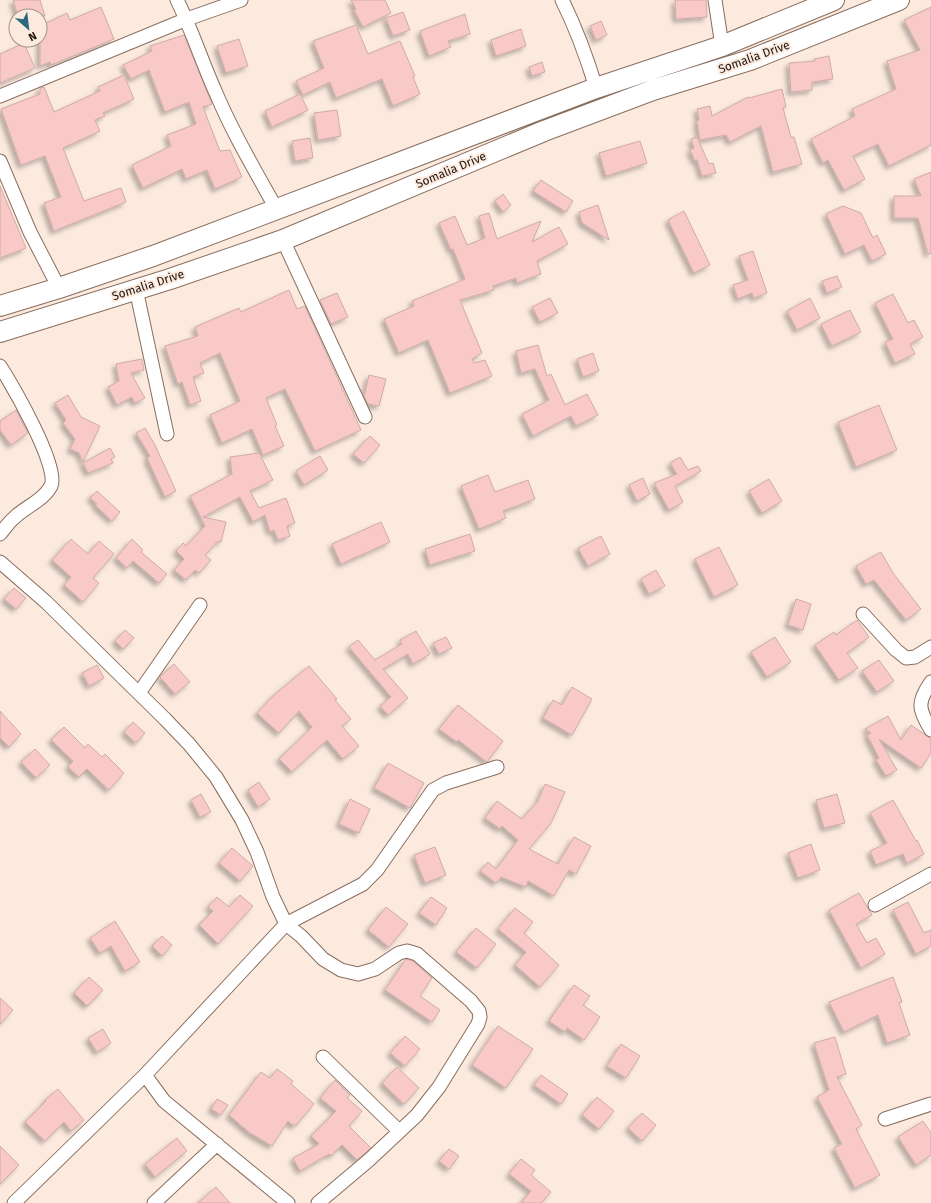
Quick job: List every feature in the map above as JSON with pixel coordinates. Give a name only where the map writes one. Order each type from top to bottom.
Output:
[{"type":"main road","name":"Somalia Drive","points":[[0,306],[59,288],[153,256],[278,210],[596,88],[643,74],[722,46],[834,0]]},
{"type":"main road","name":"Somalia Drive","points":[[0,332],[170,279],[283,240],[544,131],[653,90],[750,60],[899,0]]},
{"type":"street","points":[[176,0],[187,19],[216,93],[242,149],[278,210]]},
{"type":"street","points":[[0,96],[187,19],[241,0]]},
{"type":"street","points":[[562,0],[588,59],[596,88]]},
{"type":"street","points":[[715,0],[722,46]]},
{"type":"street","points":[[0,161],[30,232],[59,288]]},
{"type":"street","points":[[283,240],[365,417]]},
{"type":"street","points":[[136,289],[167,434]]},
{"type":"street","points":[[0,366],[33,424],[51,469],[52,484],[45,496],[15,517],[0,534]]},
{"type":"street","points":[[0,562],[46,602],[139,693],[189,744],[216,777],[242,820],[273,897],[286,924],[301,936],[322,959],[342,970],[358,974],[375,969],[399,953],[407,951],[417,954],[471,1001],[479,1012],[480,1017],[478,1024],[439,1087],[417,1115],[318,1203]]},
{"type":"street","points":[[139,693],[200,605]]},
{"type":"street","points":[[863,614],[896,650],[906,658],[915,656],[931,647]]},
{"type":"street","points":[[931,682],[922,694],[920,705],[931,730]]},
{"type":"street","points":[[14,1203],[145,1075],[286,924],[363,884],[377,870],[433,790],[446,783],[497,767]]},
{"type":"street","points":[[875,905],[931,874]]},
{"type":"street","points":[[323,1057],[399,1131]]},
{"type":"street","points":[[145,1075],[164,1101],[288,1203]]},
{"type":"street","points":[[885,1119],[931,1104]]},
{"type":"street","points":[[154,1203],[217,1144]]},
{"type":"building","points":[[13,0],[40,0],[42,8],[16,8]]},
{"type":"building","points":[[351,0],[385,0],[391,13],[363,27],[354,10],[356,9]]},
{"type":"building","points":[[675,0],[706,0],[707,17],[676,19]]},
{"type":"building","points":[[101,7],[114,39],[51,65],[50,62],[40,66],[40,48],[48,48],[48,22],[67,13],[70,20]]},
{"type":"building","points":[[931,7],[931,145],[889,166],[878,144],[853,156],[865,179],[844,190],[828,160],[823,163],[811,139],[855,116],[852,109],[896,89],[887,61],[920,50],[904,20]]},
{"type":"building","points":[[403,12],[410,30],[393,36],[386,18]]},
{"type":"building","points":[[465,14],[470,34],[448,41],[451,47],[429,56],[420,31]]},
{"type":"building","points":[[601,21],[607,35],[596,40],[590,26]]},
{"type":"building","points":[[356,25],[368,54],[400,41],[415,76],[413,77],[420,94],[393,106],[382,79],[336,98],[330,82],[303,95],[296,81],[324,68],[313,41]]},
{"type":"building","points":[[521,29],[526,46],[496,56],[491,40]]},
{"type":"building","points":[[184,35],[212,104],[203,107],[220,151],[230,150],[242,177],[215,189],[207,170],[186,179],[182,169],[143,188],[132,165],[171,146],[167,135],[196,124],[189,102],[165,112],[149,70],[131,79],[123,65],[152,51],[150,46]]},
{"type":"building","points":[[239,39],[248,66],[226,73],[217,46]]},
{"type":"building","points":[[13,48],[26,48],[35,68],[0,83],[0,54]]},
{"type":"building","points":[[829,56],[833,79],[812,82],[812,90],[791,92],[789,63],[815,61],[814,59]]},
{"type":"building","points":[[542,62],[545,72],[532,76],[529,67]]},
{"type":"building","points":[[124,75],[134,99],[103,113],[105,116],[95,120],[100,131],[63,148],[84,201],[121,188],[126,202],[54,231],[44,203],[61,197],[45,156],[21,165],[1,109],[40,94],[40,88],[44,87],[54,112],[100,91],[98,87]]},
{"type":"building","points":[[782,89],[786,107],[783,108],[791,137],[794,137],[802,164],[773,172],[761,126],[730,142],[726,135],[700,140],[697,109],[710,106],[712,116],[748,97],[749,98]]},
{"type":"building","points":[[300,94],[308,110],[272,127],[265,111]]},
{"type":"building","points":[[337,110],[341,136],[318,140],[314,113]]},
{"type":"building","points":[[697,137],[709,164],[713,163],[716,173],[702,176],[697,160],[695,161],[690,150],[694,148],[691,139]]},
{"type":"building","points":[[310,138],[313,158],[295,161],[292,141]]},
{"type":"building","points":[[640,141],[647,163],[606,176],[599,153]]},
{"type":"building","points":[[931,172],[931,253],[928,254],[918,218],[894,218],[894,196],[921,196],[914,179]]},
{"type":"building","points":[[541,180],[573,201],[566,212],[533,191]]},
{"type":"building","points":[[0,186],[26,248],[0,258]]},
{"type":"building","points":[[503,194],[511,205],[503,212],[495,201]]},
{"type":"building","points":[[598,205],[609,240],[582,223],[579,212]]},
{"type":"building","points":[[843,206],[861,213],[873,238],[877,235],[886,254],[872,261],[864,245],[845,254],[826,214]]},
{"type":"building","points":[[684,211],[710,265],[694,273],[668,220]]},
{"type":"building","points":[[489,213],[497,239],[541,221],[532,242],[559,227],[568,244],[537,261],[541,274],[517,283],[516,278],[493,286],[494,290],[460,300],[482,353],[472,359],[474,363],[485,360],[492,376],[450,393],[428,340],[399,353],[384,319],[414,306],[412,301],[465,279],[453,249],[451,250],[439,223],[455,216],[467,245],[485,238],[479,216]]},
{"type":"building","points":[[753,251],[767,293],[754,298],[752,293],[738,299],[733,285],[748,280],[739,256]]},
{"type":"building","points":[[837,276],[842,287],[827,293],[822,281]]},
{"type":"building","points":[[289,290],[297,309],[305,306],[361,430],[315,451],[285,389],[266,398],[277,425],[275,426],[284,446],[263,455],[252,429],[222,443],[210,415],[240,401],[220,353],[200,363],[204,373],[193,377],[201,401],[190,405],[182,382],[178,384],[165,346],[198,336],[195,327],[239,308],[241,312]]},
{"type":"building","points":[[337,293],[348,317],[331,324],[320,300]]},
{"type":"building","points":[[893,294],[908,323],[914,320],[923,337],[910,344],[915,354],[895,363],[885,342],[893,339],[875,303]]},
{"type":"building","points":[[550,298],[558,313],[540,322],[532,307]]},
{"type":"building","points":[[810,298],[820,318],[797,330],[787,311]]},
{"type":"building","points":[[850,310],[861,332],[832,346],[821,324]]},
{"type":"building","points":[[538,345],[547,376],[551,374],[565,405],[587,394],[598,415],[576,426],[571,416],[533,436],[522,414],[549,400],[535,369],[521,373],[516,351]]},
{"type":"building","points":[[593,353],[599,371],[583,377],[577,359]]},
{"type":"building","points":[[142,359],[144,370],[131,373],[145,398],[135,403],[132,397],[117,405],[108,387],[119,381],[116,364]]},
{"type":"building","points":[[369,375],[386,379],[379,406],[368,404],[364,396]]},
{"type":"building","points":[[68,395],[81,417],[100,426],[83,462],[79,453],[70,449],[75,439],[63,423],[66,420],[55,403]]},
{"type":"building","points":[[879,405],[897,450],[856,467],[838,422]]},
{"type":"building","points":[[16,410],[28,433],[11,445],[0,430],[0,421]]},
{"type":"building","points":[[145,428],[155,445],[176,491],[165,497],[147,458],[150,456],[136,433]]},
{"type":"building","points":[[370,436],[380,445],[364,463],[353,454]]},
{"type":"building","points":[[110,448],[115,457],[111,459],[113,463],[88,473],[83,463]]},
{"type":"building","points":[[259,453],[273,480],[250,491],[259,508],[286,498],[295,523],[287,526],[290,536],[278,540],[274,530],[270,532],[265,515],[253,522],[240,497],[203,517],[226,522],[221,542],[218,541],[205,555],[211,560],[199,573],[195,570],[186,580],[174,570],[184,559],[176,551],[183,543],[186,546],[205,526],[190,496],[232,474],[230,457]]},
{"type":"building","points":[[320,456],[328,470],[304,485],[296,471]]},
{"type":"building","points":[[680,457],[688,470],[698,466],[701,471],[675,486],[683,502],[669,510],[654,483],[677,474],[670,463]]},
{"type":"building","points":[[488,475],[495,492],[528,480],[535,499],[503,511],[506,518],[479,529],[461,486]]},
{"type":"building","points":[[643,478],[650,494],[637,501],[629,485]]},
{"type":"building","points":[[769,479],[782,501],[762,513],[749,491]]},
{"type":"building","points":[[97,491],[120,512],[112,521],[95,505],[97,504],[90,498]]},
{"type":"building","points":[[381,522],[390,542],[341,564],[332,544]]},
{"type":"building","points":[[470,534],[475,551],[430,565],[425,549]]},
{"type":"building","points":[[601,536],[610,554],[588,566],[578,548]]},
{"type":"building","points":[[71,539],[88,554],[99,541],[114,554],[93,578],[99,583],[83,602],[64,585],[71,577],[52,560]]},
{"type":"building","points":[[132,539],[143,550],[141,552],[167,574],[159,583],[133,561],[127,568],[116,558]]},
{"type":"building","points":[[719,547],[738,585],[714,597],[695,559]]},
{"type":"building","points":[[881,552],[893,573],[921,609],[906,620],[874,580],[866,584],[856,566]]},
{"type":"building","points":[[656,570],[665,586],[649,594],[641,579]]},
{"type":"building","points":[[14,588],[26,598],[16,609],[4,599]]},
{"type":"building","points":[[796,599],[811,604],[803,630],[788,625]]},
{"type":"building","points":[[857,620],[869,637],[847,653],[858,668],[839,680],[815,645],[834,632],[836,635]]},
{"type":"building","points":[[125,630],[134,638],[123,649],[115,641]]},
{"type":"building","points":[[416,631],[430,654],[413,664],[408,654],[383,669],[408,698],[388,715],[380,706],[391,697],[349,647],[358,640],[375,660],[402,644],[400,640]]},
{"type":"building","points":[[446,637],[452,648],[439,654],[433,643]]},
{"type":"building","points":[[775,637],[791,662],[767,677],[751,652]]},
{"type":"building","points":[[879,660],[894,681],[877,692],[862,671]]},
{"type":"building","points":[[174,664],[190,682],[175,694],[160,677]]},
{"type":"building","points":[[97,665],[104,678],[89,686],[82,673]]},
{"type":"building","points":[[309,666],[337,699],[335,700],[351,719],[342,726],[359,746],[343,759],[327,740],[292,772],[279,759],[312,727],[299,711],[279,733],[257,713],[274,695]]},
{"type":"building","points":[[572,687],[592,699],[572,735],[543,718],[553,700],[562,705]]},
{"type":"building","points":[[458,705],[503,741],[487,762],[458,740],[457,742],[439,729]]},
{"type":"building","points":[[0,711],[21,734],[9,747],[0,738]]},
{"type":"building","points":[[888,716],[901,740],[911,725],[931,739],[931,753],[921,768],[879,739],[897,770],[886,776],[876,760],[879,758],[867,735],[871,733],[865,729]]},
{"type":"building","points":[[133,722],[145,733],[136,743],[124,732]]},
{"type":"building","points":[[64,727],[85,748],[88,744],[102,757],[105,754],[124,773],[109,790],[87,769],[79,777],[68,767],[73,761],[51,740]]},
{"type":"building","points":[[35,749],[50,765],[36,778],[21,762]]},
{"type":"building","points":[[388,763],[424,783],[410,808],[374,788]]},
{"type":"building","points":[[259,782],[270,799],[258,807],[248,790]]},
{"type":"building","points":[[545,784],[565,792],[551,823],[529,849],[558,864],[574,837],[591,846],[576,874],[569,870],[554,896],[528,881],[526,887],[501,877],[496,883],[480,871],[488,862],[496,869],[518,840],[502,826],[500,829],[485,818],[497,801],[522,819],[538,801]]},
{"type":"building","points":[[201,794],[211,812],[200,817],[191,800]]},
{"type":"building","points":[[837,794],[845,823],[824,828],[816,800]]},
{"type":"building","points":[[350,799],[370,809],[359,833],[339,824]]},
{"type":"building","points":[[893,800],[924,854],[907,863],[903,854],[876,865],[870,851],[887,843],[870,813]]},
{"type":"building","points":[[811,844],[820,870],[798,878],[788,853]]},
{"type":"building","points":[[435,847],[446,875],[425,883],[414,855]]},
{"type":"building","points":[[232,848],[253,866],[240,881],[219,863]]},
{"type":"building","points":[[859,893],[872,915],[856,924],[867,943],[876,938],[885,954],[861,968],[829,910]]},
{"type":"building","points":[[240,895],[253,906],[218,944],[199,925],[213,911],[208,907],[217,897],[229,907]]},
{"type":"building","points":[[431,897],[447,908],[436,925],[419,913]]},
{"type":"building","points":[[908,902],[924,933],[931,930],[931,946],[916,954],[893,910]]},
{"type":"building","points":[[386,907],[408,924],[389,947],[368,930]]},
{"type":"building","points":[[515,908],[533,922],[524,933],[559,965],[540,987],[515,965],[526,952],[498,929]]},
{"type":"building","points":[[115,921],[140,962],[125,971],[111,946],[100,953],[90,938]]},
{"type":"building","points":[[476,928],[496,944],[477,968],[456,952]]},
{"type":"building","points":[[162,936],[172,945],[162,956],[152,946]]},
{"type":"building","points":[[406,959],[413,961],[432,978],[420,996],[440,1010],[432,1022],[385,990]]},
{"type":"building","points":[[89,977],[103,990],[87,1006],[74,993]]},
{"type":"building","points":[[893,977],[902,1002],[899,1003],[910,1035],[887,1043],[878,1015],[844,1032],[829,1002]]},
{"type":"building","points":[[574,985],[590,996],[583,1005],[600,1017],[584,1040],[567,1028],[565,1032],[549,1021]]},
{"type":"building","points":[[0,998],[13,1010],[0,1024]]},
{"type":"building","points":[[498,1026],[533,1049],[506,1088],[472,1065]]},
{"type":"building","points":[[103,1029],[111,1043],[97,1052],[88,1038]]},
{"type":"building","points":[[405,1036],[420,1049],[405,1066],[390,1053]]},
{"type":"building","points":[[835,1037],[846,1074],[837,1077],[862,1125],[856,1129],[880,1175],[855,1188],[834,1148],[842,1144],[817,1097],[829,1090],[814,1043]]},
{"type":"building","points":[[621,1044],[640,1056],[626,1078],[607,1066]]},
{"type":"building","points":[[397,1067],[419,1088],[404,1104],[382,1083]]},
{"type":"building","points":[[277,1069],[293,1081],[291,1084],[314,1104],[296,1125],[292,1125],[288,1121],[272,1146],[250,1133],[229,1115],[261,1072],[270,1078]]},
{"type":"building","points":[[541,1075],[568,1094],[561,1104],[534,1085]]},
{"type":"building","points":[[335,1080],[350,1095],[347,1098],[362,1111],[349,1126],[371,1148],[357,1160],[342,1145],[331,1156],[329,1154],[300,1171],[293,1158],[319,1144],[311,1136],[336,1111],[320,1098]]},
{"type":"building","points":[[58,1089],[84,1120],[71,1131],[64,1122],[45,1141],[25,1122],[46,1101],[45,1100]]},
{"type":"building","points":[[597,1097],[614,1111],[599,1129],[582,1115]]},
{"type":"building","points":[[217,1099],[228,1105],[221,1115],[211,1109]]},
{"type":"building","points":[[642,1113],[656,1125],[642,1141],[628,1128]]},
{"type":"building","points":[[923,1121],[931,1133],[931,1155],[916,1165],[898,1137]]},
{"type":"building","points":[[177,1138],[187,1151],[155,1177],[145,1164]]},
{"type":"building","points":[[0,1146],[19,1165],[0,1184]]},
{"type":"building","points":[[449,1149],[459,1156],[449,1169],[439,1161]]},
{"type":"building","points":[[521,1159],[535,1170],[531,1175],[551,1192],[541,1203],[521,1203],[531,1191],[509,1174]]},
{"type":"building","points":[[216,1187],[230,1203],[198,1203]]}]
